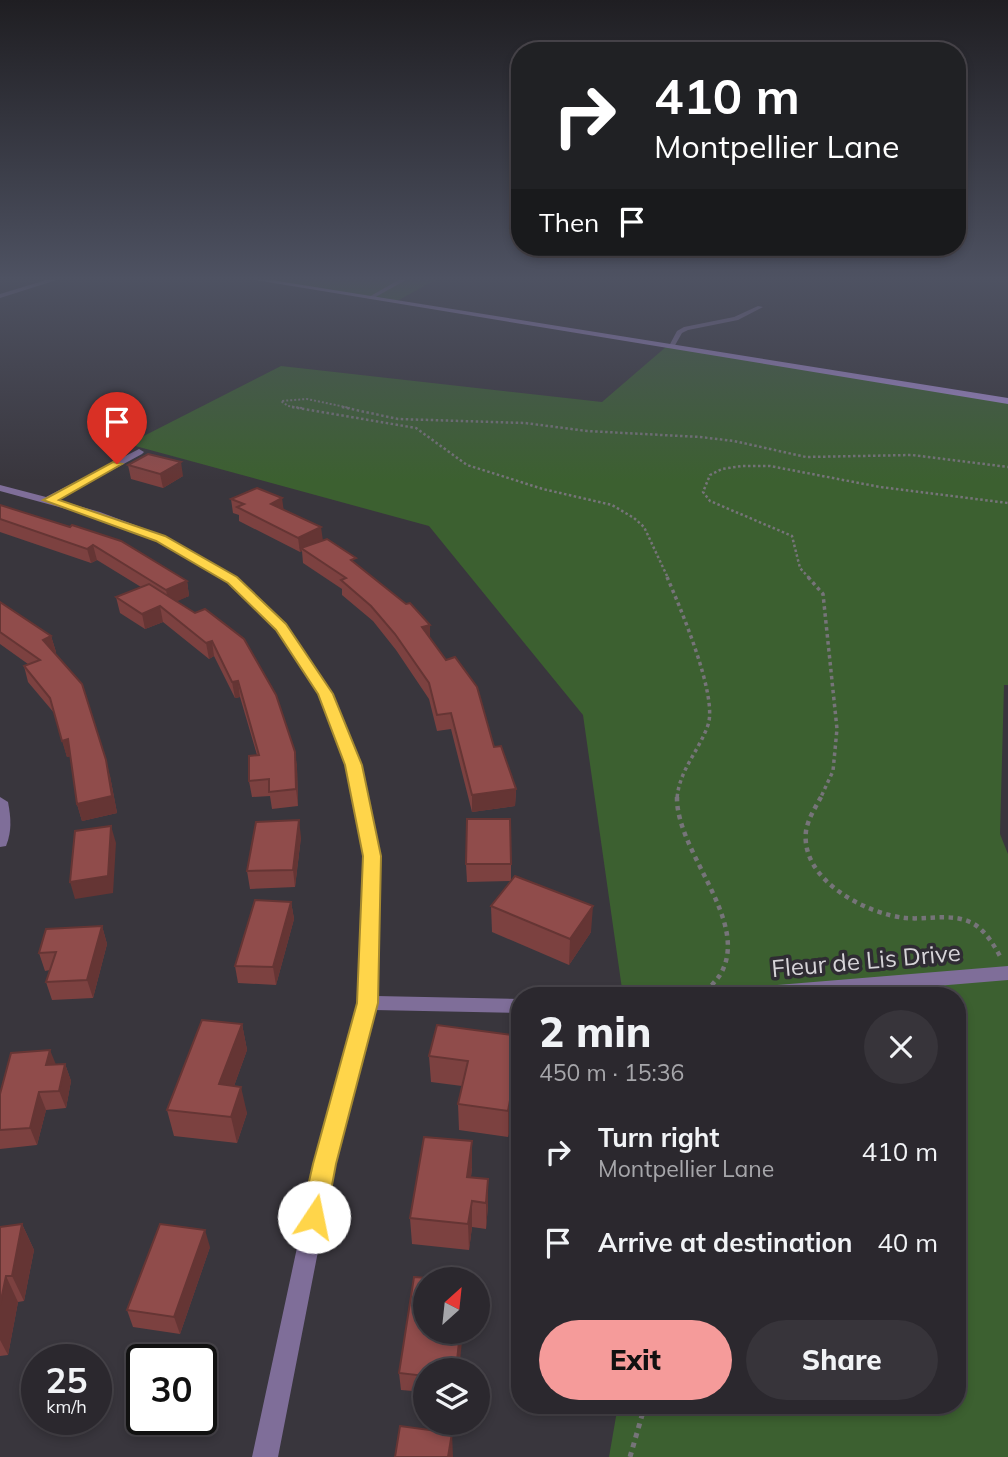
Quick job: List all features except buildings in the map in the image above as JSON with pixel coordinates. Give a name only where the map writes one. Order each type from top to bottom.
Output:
[{"type":"main road","points":[[666,345],[1008,401]]},
{"type":"street","points":[[49,500],[139,452]]},
{"type":"street","points":[[0,488],[49,500],[160,538],[232,580],[281,627],[325,694],[354,765],[372,856],[367,1003],[325,1164],[265,1457]]},
{"type":"street","points":[[0,802],[4,820],[0,842]]},
{"type":"street","name":"Fleur de Lis Drive","points":[[838,987],[1008,973]]},
{"type":"street","points":[[367,1003],[511,1006]]},
{"type":"path","points":[[713,987],[718,983],[725,957],[727,930],[685,833],[676,799],[682,772],[706,729],[712,707],[693,638],[657,550],[645,528],[629,514],[611,504],[546,490],[466,464],[446,454],[429,435],[416,428],[288,407],[281,401],[307,399],[398,419],[525,423],[587,431],[701,437],[734,441],[806,457],[912,455],[1008,467]]},
{"type":"path","points":[[1008,503],[836,480],[779,466],[728,467],[708,476],[703,486],[703,492],[710,501],[792,536],[800,568],[823,594],[837,729],[836,749],[831,779],[813,810],[807,825],[806,841],[821,873],[841,891],[876,911],[902,918],[945,918],[972,923],[999,954],[1008,973]]},
{"type":"path","points":[[629,1457],[642,1414]]},
{"type":"green space","points":[[667,346],[1008,401],[1008,685],[1004,685],[1000,834],[1008,854],[1008,1457],[609,1457],[616,1414],[966,1414],[966,987],[622,987],[583,715],[429,526],[128,444],[281,366],[602,402]]},
{"type":"route","points":[[117,464],[49,500],[160,538],[232,580],[281,627],[325,694],[354,765],[372,856],[367,1003],[314,1217]]}]
